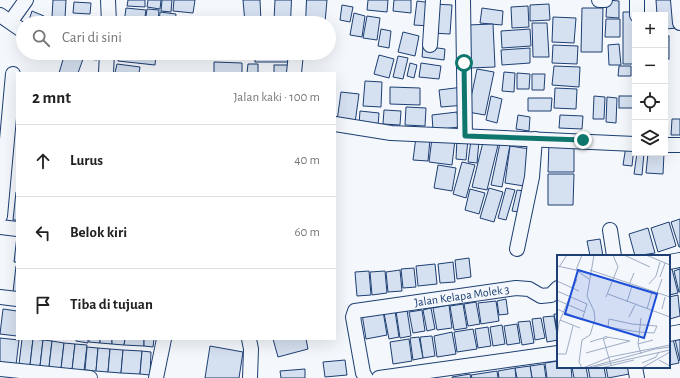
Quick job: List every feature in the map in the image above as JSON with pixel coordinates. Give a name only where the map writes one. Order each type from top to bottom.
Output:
[{"type":"street","points":[[16,26],[5,18],[26,0]]},
{"type":"street","points":[[108,0],[109,16]]},
{"type":"street","points":[[298,16],[299,0]]},
{"type":"street","points":[[430,45],[433,0]]},
{"type":"street","points":[[463,0],[465,136]]},
{"type":"street","points":[[599,0],[605,0]]},
{"type":"street","points":[[637,0],[637,12]]},
{"type":"street","points":[[678,0],[680,23]]},
{"type":"street","points":[[106,72],[107,60]]},
{"type":"street","points":[[294,72],[295,60]]},
{"type":"street","points":[[0,216],[8,157],[13,74]]},
{"type":"street","points":[[336,124],[391,132],[632,144]]},
{"type":"street","points":[[517,249],[532,177],[536,139]]},
{"type":"street","points":[[668,145],[680,145]]},
{"type":"street","points":[[0,227],[16,229]]},
{"type":"street","points":[[610,230],[614,255]]},
{"type":"street","points":[[670,262],[680,260]]},
{"type":"street","name":"Jalan Kelapa Molek 3","points":[[366,378],[363,373],[353,316],[355,311],[360,309],[516,288],[529,289],[541,296],[551,295],[557,289]]},
{"type":"street","points":[[0,297],[16,299]]},
{"type":"street","points":[[670,334],[680,332]]},
{"type":"street","points":[[156,378],[164,340]]},
{"type":"street","points":[[249,340],[251,349],[250,378]]},
{"type":"street","points":[[379,378],[557,353]]},
{"type":"street","points":[[635,368],[637,378]]},
{"type":"street","points":[[0,369],[90,378]]},
{"type":"building","points":[[53,0],[66,0],[65,16],[52,16]]},
{"type":"building","points":[[128,0],[145,0],[145,7],[127,6]]},
{"type":"building","points":[[148,0],[161,0],[160,9],[147,7]]},
{"type":"building","points":[[162,0],[172,0],[171,12],[161,11]]},
{"type":"building","points":[[174,0],[195,0],[193,13],[173,11]]},
{"type":"building","points":[[243,0],[260,0],[261,16],[244,16]]},
{"type":"building","points":[[275,0],[295,0],[294,16],[274,16]]},
{"type":"building","points":[[306,0],[327,0],[326,16],[305,16]]},
{"type":"building","points":[[368,0],[388,0],[387,12],[367,10]]},
{"type":"building","points":[[394,0],[411,0],[411,13],[393,11]]},
{"type":"building","points":[[607,0],[619,1],[619,18],[606,17]]},
{"type":"building","points":[[656,0],[677,0],[678,28],[668,29],[668,12],[657,12]]},
{"type":"building","points":[[417,1],[432,3],[430,26],[414,25]]},
{"type":"building","points":[[74,2],[91,3],[90,14],[73,13]]},
{"type":"building","points":[[434,4],[452,5],[450,34],[432,33]]},
{"type":"building","points":[[549,4],[550,20],[530,21],[530,5]]},
{"type":"building","points":[[342,5],[353,7],[350,22],[340,20]]},
{"type":"building","points":[[528,6],[529,27],[512,28],[511,7]]},
{"type":"building","points":[[126,8],[146,10],[145,16],[125,16]]},
{"type":"building","points":[[482,8],[503,11],[502,25],[480,23]]},
{"type":"building","points":[[582,8],[603,8],[602,52],[581,52]]},
{"type":"building","points":[[147,9],[159,10],[159,16],[146,16]]},
{"type":"building","points":[[32,11],[44,16],[30,16]]},
{"type":"building","points":[[160,12],[176,14],[176,16],[160,16]]},
{"type":"building","points":[[623,12],[632,12],[632,64],[623,64]]},
{"type":"building","points":[[354,13],[365,16],[362,37],[350,35]]},
{"type":"building","points":[[367,16],[380,18],[377,40],[363,38]]},
{"type":"building","points":[[553,17],[576,18],[574,43],[552,42]]},
{"type":"building","points":[[606,19],[620,19],[620,37],[605,37]]},
{"type":"building","points":[[532,23],[547,23],[549,57],[533,57]]},
{"type":"building","points":[[493,24],[495,67],[469,68],[467,25]]},
{"type":"building","points":[[381,29],[391,31],[389,48],[378,46]]},
{"type":"building","points":[[530,29],[531,46],[502,48],[501,31]]},
{"type":"building","points":[[403,32],[419,36],[415,56],[398,52]]},
{"type":"building","points":[[668,36],[669,36],[668,59]]},
{"type":"building","points":[[619,44],[621,65],[609,65],[608,45]]},
{"type":"building","points":[[553,45],[578,46],[577,64],[552,63]]},
{"type":"building","points":[[423,46],[445,49],[444,60],[422,57]]},
{"type":"building","points":[[530,48],[530,63],[502,65],[501,50]]},
{"type":"building","points":[[379,55],[394,59],[389,78],[374,74]]},
{"type":"building","points":[[398,56],[408,58],[403,79],[393,77]]},
{"type":"building","points":[[63,60],[83,60],[78,72],[59,72]]},
{"type":"building","points":[[118,60],[155,60],[155,65]]},
{"type":"building","points":[[255,60],[289,60],[289,62],[255,62]]},
{"type":"building","points":[[214,62],[242,63],[242,72],[214,72]]},
{"type":"building","points":[[410,63],[417,65],[414,78],[407,76]]},
{"type":"building","points":[[421,63],[441,66],[439,79],[419,77]]},
{"type":"building","points":[[117,64],[140,67],[139,72],[115,72]]},
{"type":"building","points":[[248,64],[258,64],[258,72],[247,72]]},
{"type":"building","points":[[274,65],[289,65],[289,72],[274,72]]},
{"type":"building","points":[[554,66],[580,67],[579,87],[552,85]]},
{"type":"building","points":[[619,66],[631,66],[631,76],[618,76]]},
{"type":"building","points":[[477,69],[494,72],[485,115],[468,112]]},
{"type":"building","points":[[504,72],[515,73],[514,92],[502,91]]},
{"type":"building","points":[[517,73],[530,74],[529,89],[517,89]]},
{"type":"building","points":[[532,74],[545,74],[544,90],[532,90]]},
{"type":"building","points":[[365,81],[382,82],[381,107],[363,106]]},
{"type":"building","points":[[390,87],[420,88],[420,105],[390,104]]},
{"type":"building","points":[[463,87],[465,105],[441,107],[439,90]]},
{"type":"building","points":[[555,88],[577,89],[576,109],[554,108]]},
{"type":"building","points":[[341,92],[359,94],[355,123],[337,121]]},
{"type":"building","points":[[491,96],[502,99],[497,123],[486,120]]},
{"type":"building","points":[[594,96],[605,97],[604,119],[593,119]]},
{"type":"building","points":[[619,96],[632,96],[632,108],[619,108]]},
{"type":"building","points":[[607,97],[617,98],[616,123],[606,122]]},
{"type":"building","points":[[528,98],[552,98],[551,111],[528,111]]},
{"type":"building","points":[[406,107],[426,108],[425,126],[405,125]]},
{"type":"building","points":[[384,110],[401,111],[400,125],[383,124]]},
{"type":"building","points":[[360,111],[379,113],[378,126],[359,124]]},
{"type":"building","points":[[457,112],[459,127],[433,130],[432,115]]},
{"type":"building","points":[[518,115],[530,117],[529,131],[516,129]]},
{"type":"building","points":[[560,115],[583,116],[582,129],[559,128]]},
{"type":"building","points":[[672,119],[680,119],[680,135],[671,135]]},
{"type":"building","points":[[416,137],[430,139],[428,161],[413,160]]},
{"type":"building","points":[[432,138],[455,140],[452,165],[429,162]]},
{"type":"building","points":[[457,139],[468,139],[466,160],[456,159]]},
{"type":"building","points":[[471,140],[479,141],[477,163],[468,162]]},
{"type":"building","points":[[483,142],[498,145],[487,190],[472,187]]},
{"type":"building","points":[[549,142],[574,142],[574,172],[548,172]]},
{"type":"building","points":[[500,143],[510,145],[502,187],[491,185]]},
{"type":"building","points":[[510,146],[530,149],[524,186],[505,183]]},
{"type":"building","points":[[626,146],[632,147],[632,166],[623,165]]},
{"type":"building","points":[[637,156],[644,156],[642,175],[634,174]]},
{"type":"building","points":[[648,156],[664,156],[663,174],[646,173]]},
{"type":"building","points":[[462,162],[475,165],[466,198],[453,194]]},
{"type":"building","points":[[438,165],[456,168],[452,191],[434,188]]},
{"type":"building","points":[[548,174],[574,174],[573,205],[548,205]]},
{"type":"building","points":[[489,188],[503,192],[494,222],[480,218]]},
{"type":"building","points":[[506,188],[515,190],[506,220],[498,218]]},
{"type":"building","points":[[470,189],[485,193],[479,214],[465,210]]},
{"type":"building","points":[[517,190],[524,191],[519,212],[512,211]]},
{"type":"building","points":[[16,192],[16,220],[13,220]]},
{"type":"building","points":[[680,219],[680,247],[679,247],[671,222]]},
{"type":"building","points":[[669,222],[676,246],[658,252],[651,228]]},
{"type":"building","points":[[648,228],[655,253],[635,255],[629,234]]},
{"type":"building","points":[[600,239],[603,255],[590,255],[587,241]]},
{"type":"building","points":[[16,245],[16,262],[14,262]]},
{"type":"building","points":[[469,258],[471,277],[457,279],[455,260]]},
{"type":"building","points":[[453,262],[455,282],[440,283],[438,264]]},
{"type":"building","points":[[435,264],[437,284],[418,286],[416,266]]},
{"type":"building","points":[[16,266],[16,292],[13,292]]},
{"type":"building","points":[[414,268],[416,287],[403,288],[401,269]]},
{"type":"building","points":[[672,269],[678,293],[670,295],[670,270]]},
{"type":"building","points":[[680,269],[680,292],[679,292],[674,271]]},
{"type":"building","points":[[400,270],[402,291],[388,292],[386,272]]},
{"type":"building","points":[[369,271],[371,295],[357,296],[355,272]]},
{"type":"building","points":[[385,271],[387,293],[372,295],[370,272]]},
{"type":"building","points":[[678,295],[680,316],[670,319],[670,297]]},
{"type":"building","points":[[506,299],[508,314],[499,315],[497,301]]},
{"type":"building","points":[[496,301],[499,321],[481,324],[478,303]]},
{"type":"building","points":[[476,302],[480,324],[468,326],[464,304]]},
{"type":"building","points":[[463,304],[467,328],[454,330],[450,306]]},
{"type":"building","points":[[449,305],[452,328],[437,330],[433,308]]},
{"type":"building","points":[[431,308],[435,329],[427,331],[423,310]]},
{"type":"building","points":[[3,309],[16,311],[16,336],[0,334]]},
{"type":"building","points":[[407,310],[411,336],[400,338],[396,311]]},
{"type":"building","points":[[422,310],[425,331],[413,333],[409,312]]},
{"type":"building","points":[[383,311],[387,335],[366,339],[362,314]]},
{"type":"building","points":[[395,311],[399,337],[389,339],[384,313]]},
{"type":"building","points":[[554,314],[557,314],[557,330]]},
{"type":"building","points":[[554,316],[557,340],[547,342],[543,317]]},
{"type":"building","points":[[541,318],[545,338],[535,340],[532,319]]},
{"type":"building","points":[[530,321],[534,343],[522,345],[518,322]]},
{"type":"building","points":[[517,324],[520,343],[507,345],[504,326]]},
{"type":"building","points":[[502,325],[505,344],[493,346],[490,327]]},
{"type":"building","points":[[488,327],[491,346],[478,348],[475,329]]},
{"type":"building","points":[[473,329],[477,349],[457,352],[454,332]]},
{"type":"building","points":[[452,332],[456,354],[437,357],[434,336]]},
{"type":"building","points":[[432,336],[435,356],[423,358],[420,337]]},
{"type":"building","points":[[419,337],[423,358],[413,360],[410,338]]},
{"type":"building","points":[[0,338],[19,340],[16,365],[0,363]]},
{"type":"building","points":[[680,338],[680,361],[675,339]]},
{"type":"building","points":[[409,339],[412,361],[393,364],[390,342]]},
{"type":"building","points":[[673,339],[679,363],[670,365],[670,340]]},
{"type":"building","points":[[22,340],[33,340],[30,365],[19,364]]},
{"type":"building","points":[[33,340],[43,340],[40,366],[30,365]]},
{"type":"building","points":[[43,340],[52,341],[49,367],[40,366]]},
{"type":"building","points":[[88,340],[88,343],[76,341]]},
{"type":"building","points":[[89,340],[100,340],[100,343],[89,342]]},
{"type":"building","points":[[100,340],[112,340],[112,344],[100,343]]},
{"type":"building","points":[[112,340],[125,340],[124,345],[112,344]]},
{"type":"building","points":[[125,340],[144,340],[144,346],[124,345]]},
{"type":"building","points":[[144,340],[154,340],[153,347],[144,346]]},
{"type":"building","points":[[273,340],[306,340],[308,349],[278,357]]},
{"type":"building","points":[[52,341],[64,343],[61,369],[49,367]]},
{"type":"building","points":[[64,343],[75,344],[72,370],[61,369]]},
{"type":"building","points":[[75,344],[87,345],[84,371],[72,370]]},
{"type":"building","points":[[210,346],[243,352],[239,378],[205,378]]},
{"type":"building","points":[[87,347],[98,348],[96,371],[85,370]]},
{"type":"building","points":[[98,348],[110,349],[108,372],[96,371]]},
{"type":"building","points":[[110,349],[123,350],[121,373],[108,372]]},
{"type":"building","points":[[123,350],[142,351],[140,374],[121,373]]},
{"type":"building","points":[[142,351],[151,352],[150,375],[140,374]]},
{"type":"building","points":[[345,360],[347,375],[325,377],[323,362]]},
{"type":"building","points":[[557,361],[557,368],[571,368],[572,378],[547,378],[545,363]]},
{"type":"building","points":[[544,364],[546,378],[532,378],[530,366]]},
{"type":"building","points":[[530,366],[532,378],[517,378],[515,368]]},
{"type":"building","points":[[515,368],[516,378],[499,378],[498,371]]},
{"type":"building","points":[[572,368],[586,368],[588,378],[574,378]]},
{"type":"building","points":[[588,368],[604,368],[606,378],[590,378]]},
{"type":"building","points":[[606,368],[628,368],[629,374],[608,378]]},
{"type":"building","points":[[305,369],[305,378],[281,378],[280,371]]},
{"type":"building","points":[[497,371],[498,378],[472,378],[471,375]]},
{"type":"building","points":[[470,374],[471,378],[452,378],[452,377]]},
{"type":"route","points":[[464,63],[466,106],[465,136],[583,140]]}]
